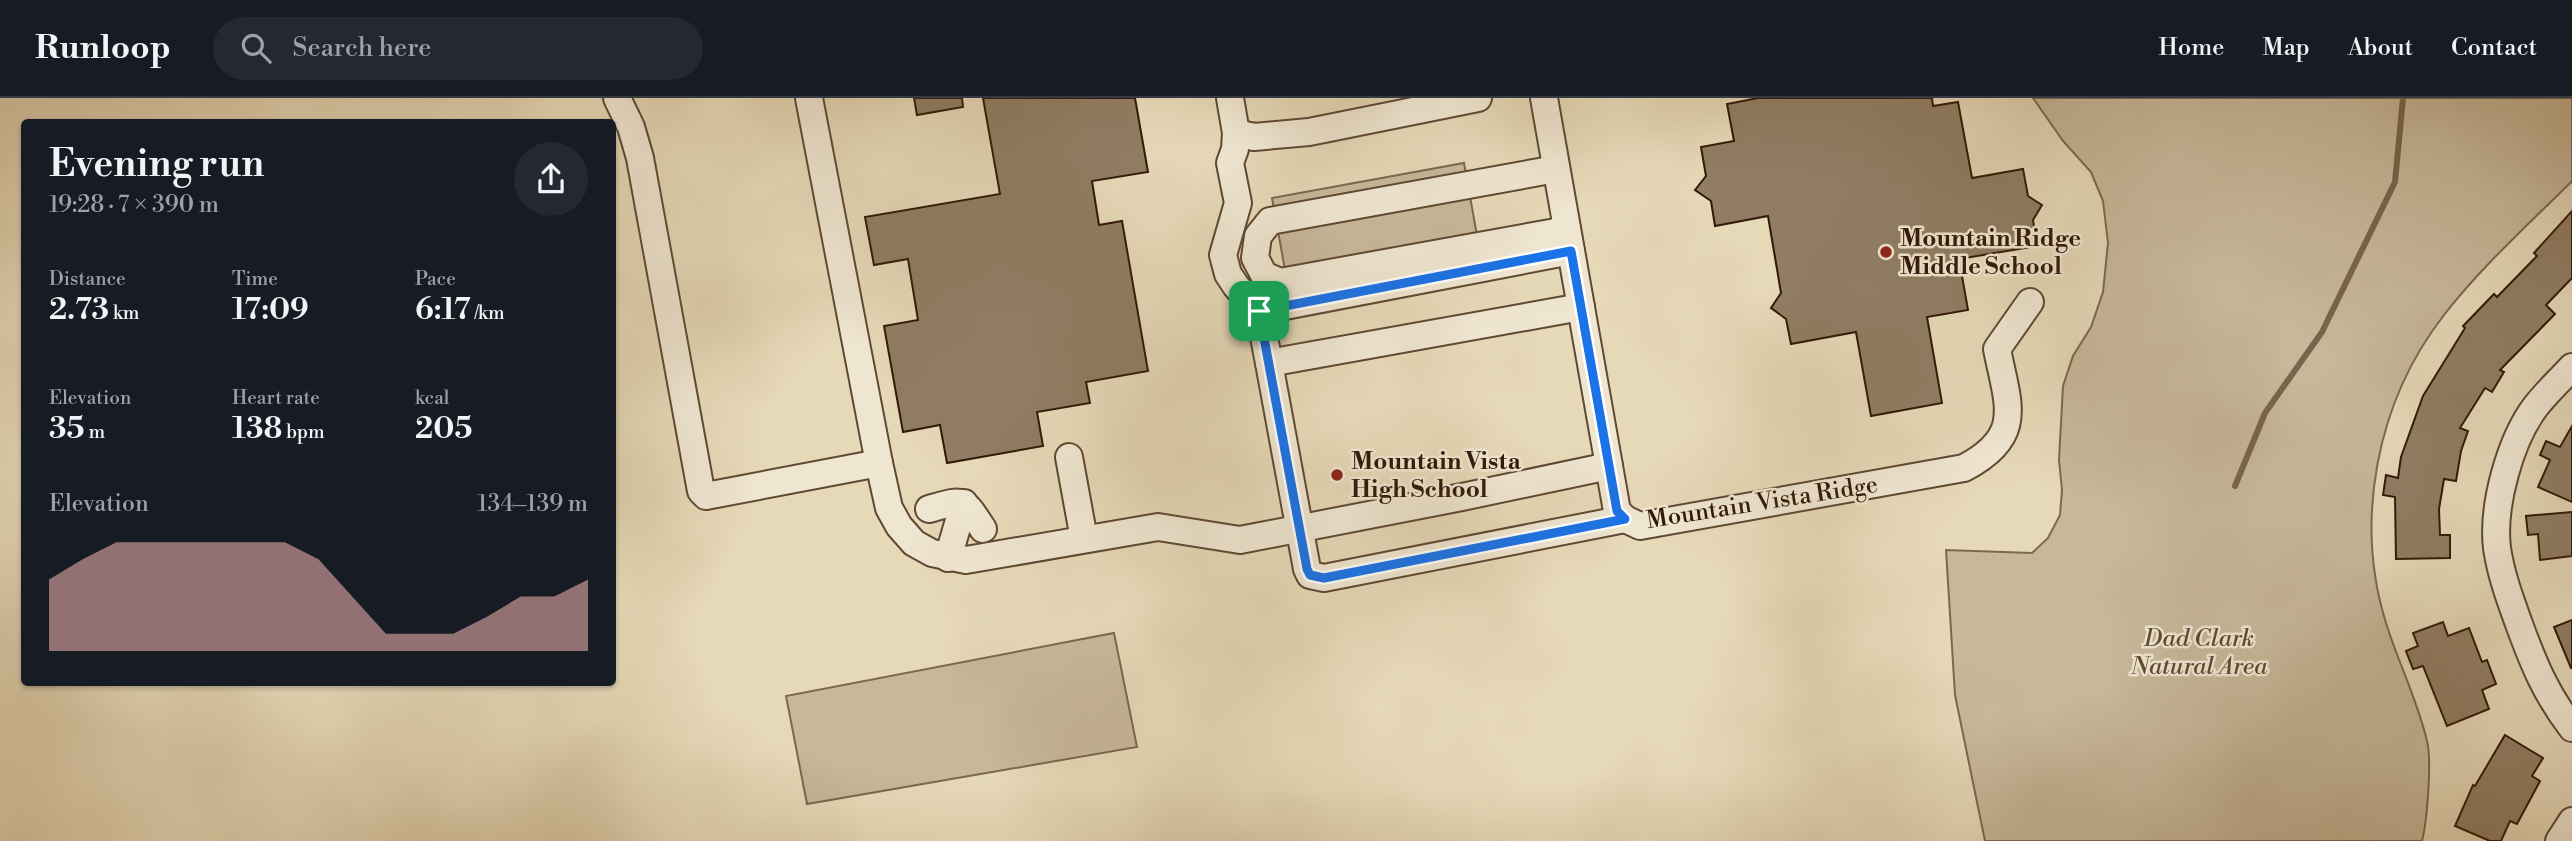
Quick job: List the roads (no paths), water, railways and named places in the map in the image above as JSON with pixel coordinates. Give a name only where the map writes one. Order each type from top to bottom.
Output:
[{"type":"street","points":[[617,98],[631,127],[640,158],[701,491],[706,496],[715,495],[879,463]]},
{"type":"street","points":[[809,98],[889,508],[899,526],[914,543],[932,553],[965,560],[1157,527],[1240,540],[1609,466]]},
{"type":"street","points":[[1230,98],[1236,133],[1235,149],[1230,163],[1238,203],[1223,255],[1228,274],[1259,311],[1299,530],[1310,575],[1324,578],[1625,519]]},
{"type":"street","points":[[1236,133],[1254,137],[1309,132],[1478,98]]},
{"type":"street","name":"Mountain Vista Ridge","points":[[1544,98],[1617,511],[1625,519],[1640,526],[1964,468],[1978,461],[2001,440],[2007,425],[2009,408],[1997,349],[2030,302]]},
{"type":"street","points":[[1556,169],[1270,221],[1258,236],[1255,258],[1264,275],[1280,282],[1569,241]]},
{"type":"street","points":[[1259,311],[1569,241]]},
{"type":"street","points":[[1269,363],[1581,307]]},
{"type":"street","points":[[2572,367],[2535,407],[2509,460],[2498,505],[2497,544],[2505,586],[2539,677],[2572,729]]},
{"type":"street","points":[[1069,457],[1084,539]]},
{"type":"street","points":[[929,509],[959,501],[964,503],[983,529]]},
{"type":"street","points":[[948,558],[964,503]]},
{"type":"street","points":[[2559,841],[2572,821]]},
{"type":"waterway","points":[[2235,486],[2265,413],[2322,332],[2395,182],[2403,98]]},
{"type":"place","name":"Mountain Ridge Middle School","points":[[1886,252]]},
{"type":"place","name":"Mountain Vista High School","points":[[1337,475]]},
{"type":"park label","name":"Dad Clark Natural Area","points":[[2199,652]]}]
